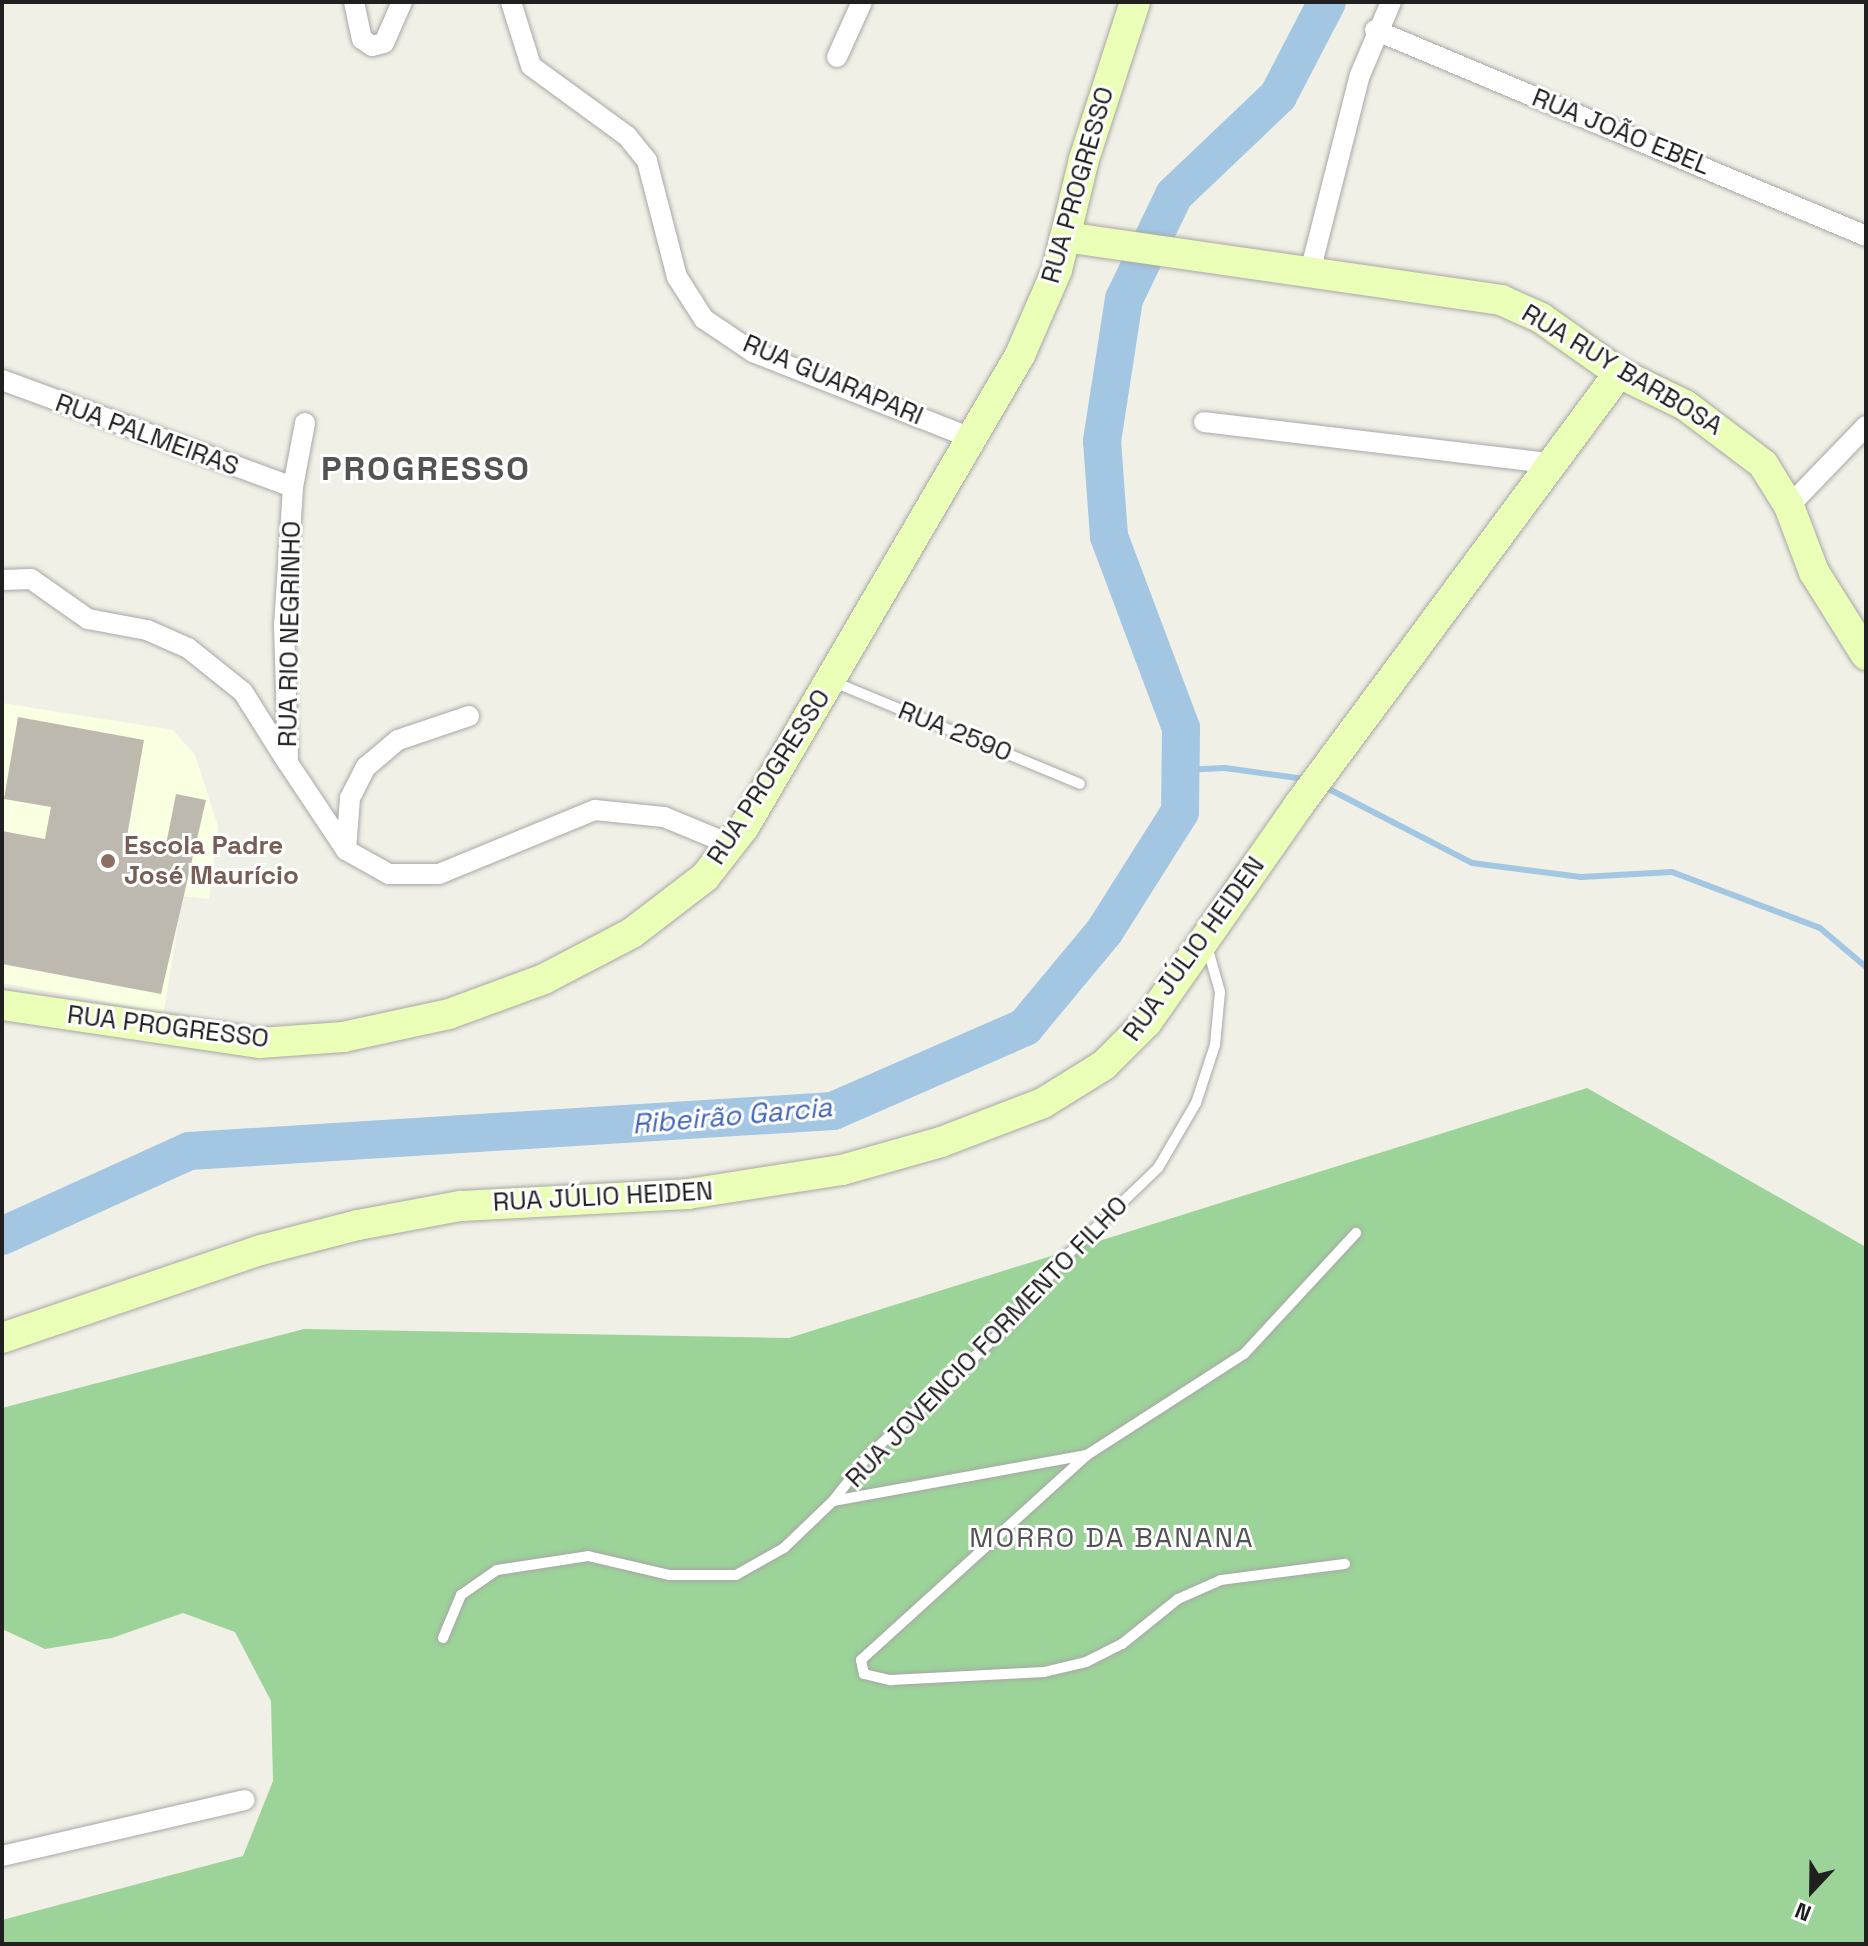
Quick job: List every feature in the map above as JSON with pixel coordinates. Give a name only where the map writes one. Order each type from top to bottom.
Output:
[{"type":"street","points":[[354,2],[362,39],[372,46],[384,43],[402,2]]},
{"type":"street","name":"RUA GUARAPARI","points":[[511,2],[531,66],[627,136],[647,161],[677,277],[704,319],[753,352],[969,437]]},
{"type":"street","points":[[837,57],[862,2]]},
{"type":"street","name":"RUA PROGRESSO","points":[[2,1005],[260,1043],[343,1037],[449,1014],[544,979],[632,933],[705,877],[732,845],[831,681],[969,437],[1020,355],[1065,237],[1101,100],[1135,2]]},
{"type":"street","points":[[1311,268],[1375,30],[1391,2]]},
{"type":"street","name":"RUA JOÃO EBEL","points":[[1375,30],[1866,236]]},
{"type":"street","name":"RUA RUY BARBOSA","points":[[1065,237],[1311,268],[1501,300],[1541,318],[1619,373],[1740,441],[1789,506],[1814,572],[1866,655]]},
{"type":"street","name":"RUA JÚLIO HEIDEN","points":[[2,1338],[261,1250],[358,1225],[523,1200],[733,1189],[842,1170],[941,1142],[1043,1103],[1104,1065],[1147,1022],[1298,806],[1549,463],[1619,373]]},
{"type":"street","name":"RUA PALMEIRAS","points":[[2,380],[293,487]]},
{"type":"street","points":[[1204,422],[1549,463]]},
{"type":"street","name":"RUA RIO NEGRINHO","points":[[305,423],[293,487],[284,625],[288,763],[346,850],[389,874],[439,874],[595,810],[664,817],[732,845]]},
{"type":"street","points":[[1789,506],[1866,426]]},
{"type":"street","points":[[2,580],[31,579],[88,619],[147,630],[188,648],[243,692],[288,763]]},
{"type":"street","points":[[346,850],[350,798],[366,767],[398,740],[469,716]]},
{"type":"street","points":[[2,1856],[245,1800]]},
{"type":"lane","name":"RUA 2590","points":[[831,681],[1080,784]]},
{"type":"lane","name":"RUA JOVENCIO FORMENTO FILHO","points":[[833,1501],[868,1456],[1016,1318],[1062,1260],[1158,1168],[1196,1103],[1215,1045],[1220,992],[1204,937]]},
{"type":"lane","points":[[1345,1564],[1221,1580],[1178,1599],[1122,1644],[1058,1669],[891,1680],[864,1674],[861,1660],[1087,1455],[1244,1354],[1356,1233]]},
{"type":"lane","name":"RUA JOVENCIO FORMENTO FILHO","points":[[833,1501],[1087,1455]]},
{"type":"lane","points":[[443,1638],[461,1595],[497,1570],[588,1556],[669,1575],[736,1575],[784,1548],[833,1501]]},
{"type":"shaded area","name":"Escola Padre José Maurício","points":[[2,703],[173,730],[195,755],[218,826],[209,899],[182,896],[164,1012],[2,983]]},
{"type":"green space","points":[[1587,1088],[1866,1247],[1866,1944],[2,1944],[2,1920],[243,1856],[273,1781],[271,1701],[235,1632],[183,1613],[112,1638],[45,1649],[2,1629],[2,1408],[304,1329],[789,1338]]},
{"type":"building","name":"Escola Padre José Maurício","points":[[18,717],[144,740],[126,842],[165,850],[176,794],[206,800],[161,994],[2,964],[2,831],[45,839],[51,807],[4,799]]},
{"type":"waterway","name":"Ribeirão Garcia","points":[[2,1236],[189,1151],[833,1111],[1025,1027],[1104,932],[1180,812],[1181,728],[1109,536],[1102,441],[1124,299],[1174,195],[1278,96],[1327,2]]},
{"type":"waterway","points":[[1181,770],[1225,768],[1305,779]]},
{"type":"waterway","points":[[1323,786],[1472,863],[1581,877],[1672,872],[1820,928],[1866,967]]},
{"type":"place","name":"Escola Padre José Maurício","points":[[108,861]]},
{"type":"district","name":"PROGRESSO","points":[[426,469]]},
{"type":"district","name":"MORRO DA BANANA","points":[[1112,1537]]}]
